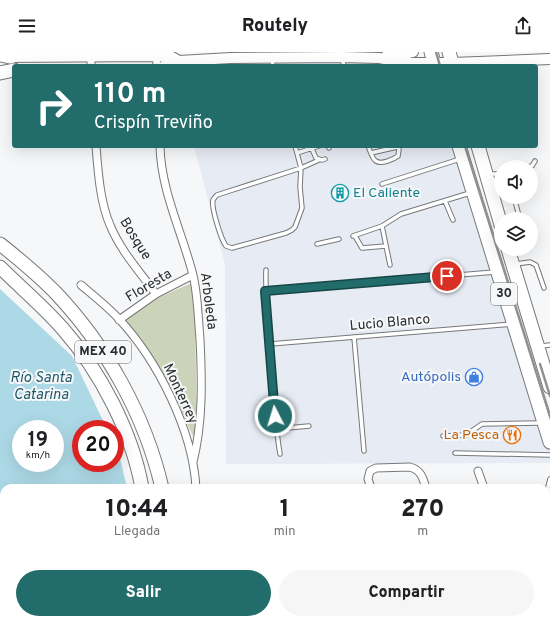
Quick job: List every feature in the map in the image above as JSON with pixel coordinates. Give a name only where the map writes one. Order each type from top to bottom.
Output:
[{"type":"highway","points":[[0,73],[8,62]]},
{"type":"highway","points":[[479,148],[497,212]]},
{"type":"highway","name":"30","points":[[461,152],[497,272],[547,424],[550,442]]},
{"type":"highway","name":"MEX 40","points":[[0,244],[54,292],[81,322],[104,354],[125,389],[142,426],[156,464],[161,484]]},
{"type":"highway","name":"30","points":[[510,256],[544,345],[550,387]]},
{"type":"highway","name":"MEX 40","points":[[0,268],[63,329],[85,357],[105,390],[122,424],[134,457],[141,484]]},
{"type":"main road","points":[[175,64],[180,61],[231,55],[259,55],[272,62],[283,55],[298,60],[309,55],[325,55],[343,62],[386,54],[412,60],[550,59]]},
{"type":"main road","points":[[0,69],[8,62],[91,58],[172,57],[180,61]]},
{"type":"street","name":"Bosque","points":[[96,148],[103,201],[109,223],[117,240],[156,294]]},
{"type":"street","name":"Arboleda","points":[[160,148],[163,175],[193,275],[198,300],[200,422],[198,443],[193,462]]},
{"type":"street","name":"Floresta","points":[[119,320],[156,294],[193,275]]},
{"type":"street","name":"Monterrey","points":[[81,285],[119,320],[146,354],[164,384],[187,440],[193,462],[196,484]]},
{"type":"street","points":[[370,484],[368,479],[370,470],[376,468],[410,467],[416,468],[421,473],[425,484]]},
{"type":"street","points":[[478,471],[483,484]]},
{"type":"lane","points":[[296,148],[301,168],[300,187],[302,208],[299,218],[292,230],[232,248],[226,246],[220,232],[213,205],[217,195],[301,168],[325,159]]},
{"type":"lane","points":[[369,148],[375,161],[381,162],[398,156],[398,148]]},
{"type":"lane","points":[[372,153],[390,148]]},
{"type":"lane","points":[[297,153],[312,149],[314,156],[319,160]]},
{"type":"lane","points":[[382,184],[461,152]]},
{"type":"lane","points":[[486,174],[494,174]]},
{"type":"lane","points":[[386,246],[362,248],[354,236],[382,226],[401,214],[473,192]]},
{"type":"lane","points":[[445,201],[453,220]]},
{"type":"lane","points":[[382,226],[390,266]]},
{"type":"lane","points":[[317,244],[339,239]]},
{"type":"lane","points":[[513,265],[530,262],[536,265],[544,288]]},
{"type":"lane","points":[[266,270],[265,291],[276,429],[280,454]]},
{"type":"lane","points":[[265,291],[497,272]]},
{"type":"lane","name":"Lucio Blanco","points":[[270,344],[514,324]]},
{"type":"lane","points":[[354,338],[364,452]]},
{"type":"lane","points":[[443,436],[466,435],[482,424],[547,424]]},
{"type":"lane","points":[[276,429],[309,426]]},
{"type":"lane","points":[[455,453],[550,455]]},
{"type":"shaded area","points":[[440,61],[441,64],[198,64]]},
{"type":"shaded area","points":[[195,148],[468,148],[494,232],[494,256],[502,256],[550,409],[550,463],[226,464],[225,265]]},
{"type":"green space","points":[[189,284],[192,285],[195,318],[197,431],[195,437],[193,436],[172,391],[156,362],[137,335],[125,323],[125,321],[158,298]]},
{"type":"water","name":"Río Santa Catarina","points":[[0,289],[72,356],[103,420],[72,420],[72,472],[123,472],[126,484],[0,484]]},
{"type":"railway","points":[[436,52],[439,64]]},
{"type":"railway","points":[[466,148],[550,416]]},
{"type":"railway","points":[[540,364],[550,396]]},
{"type":"place","name":"El Caliente","points":[[340,193]]},
{"type":"place","name":"Autópolis","points":[[474,377]]},
{"type":"place","name":"La Pesca","points":[[512,435]]},
{"type":"route","points":[[275,416],[265,291],[447,276]]}]
